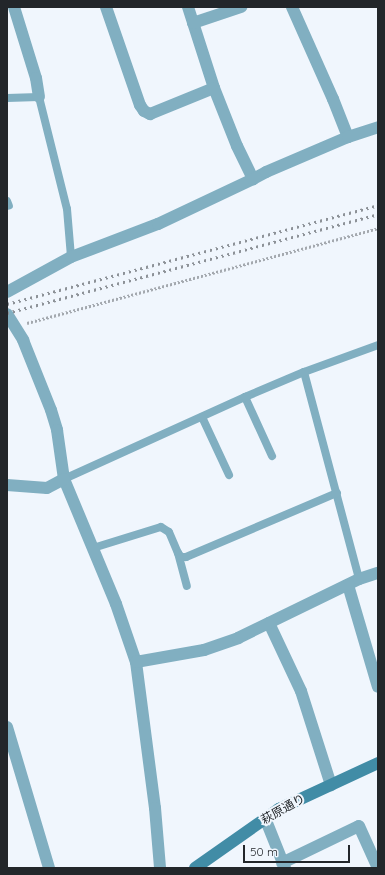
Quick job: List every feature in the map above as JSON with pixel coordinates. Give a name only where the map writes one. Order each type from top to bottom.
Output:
[{"type":"street","points":[[106,7],[140,105],[144,111],[150,114],[214,88]]},
{"type":"street","points":[[188,7],[214,88],[237,146],[253,179]]},
{"type":"street","points":[[193,23],[241,7]]},
{"type":"street","points":[[292,7],[333,99],[348,137]]},
{"type":"street","points":[[12,12],[36,78],[39,97]]},
{"type":"street","points":[[7,292],[71,257],[158,224],[266,172],[348,137],[378,127]]},
{"type":"street","points":[[7,314],[32,359],[51,410],[57,430],[64,479],[93,548],[136,662],[155,808],[160,868]]},
{"type":"street","points":[[7,484],[47,488],[64,479]]},
{"type":"street","points":[[136,662],[204,650],[238,638],[348,585],[378,573]]},
{"type":"street","points":[[348,585],[378,687]]},
{"type":"street","points":[[270,623],[301,691],[331,785]]},
{"type":"street","points":[[7,727],[49,868]]},
{"type":"street","name":"萩原通り","points":[[195,868],[279,809],[378,763]]},
{"type":"street","points":[[265,818],[284,865],[359,826],[378,868]]},
{"type":"lane","points":[[7,98],[39,97],[67,209],[71,257]]},
{"type":"lane","points":[[64,479],[245,397],[304,372],[378,345]]},
{"type":"lane","points":[[304,372],[359,580]]},
{"type":"lane","points":[[245,397],[272,456]]},
{"type":"lane","points":[[202,417],[229,475]]},
{"type":"lane","points":[[178,553],[181,557],[186,557],[336,493]]},
{"type":"lane","points":[[93,548],[161,527],[169,532],[178,553],[187,586]]},
{"type":"path","points":[[15,326],[378,228]]},
{"type":"railway","points":[[7,304],[378,205]]},
{"type":"railway","points":[[7,313],[378,214]]}]
